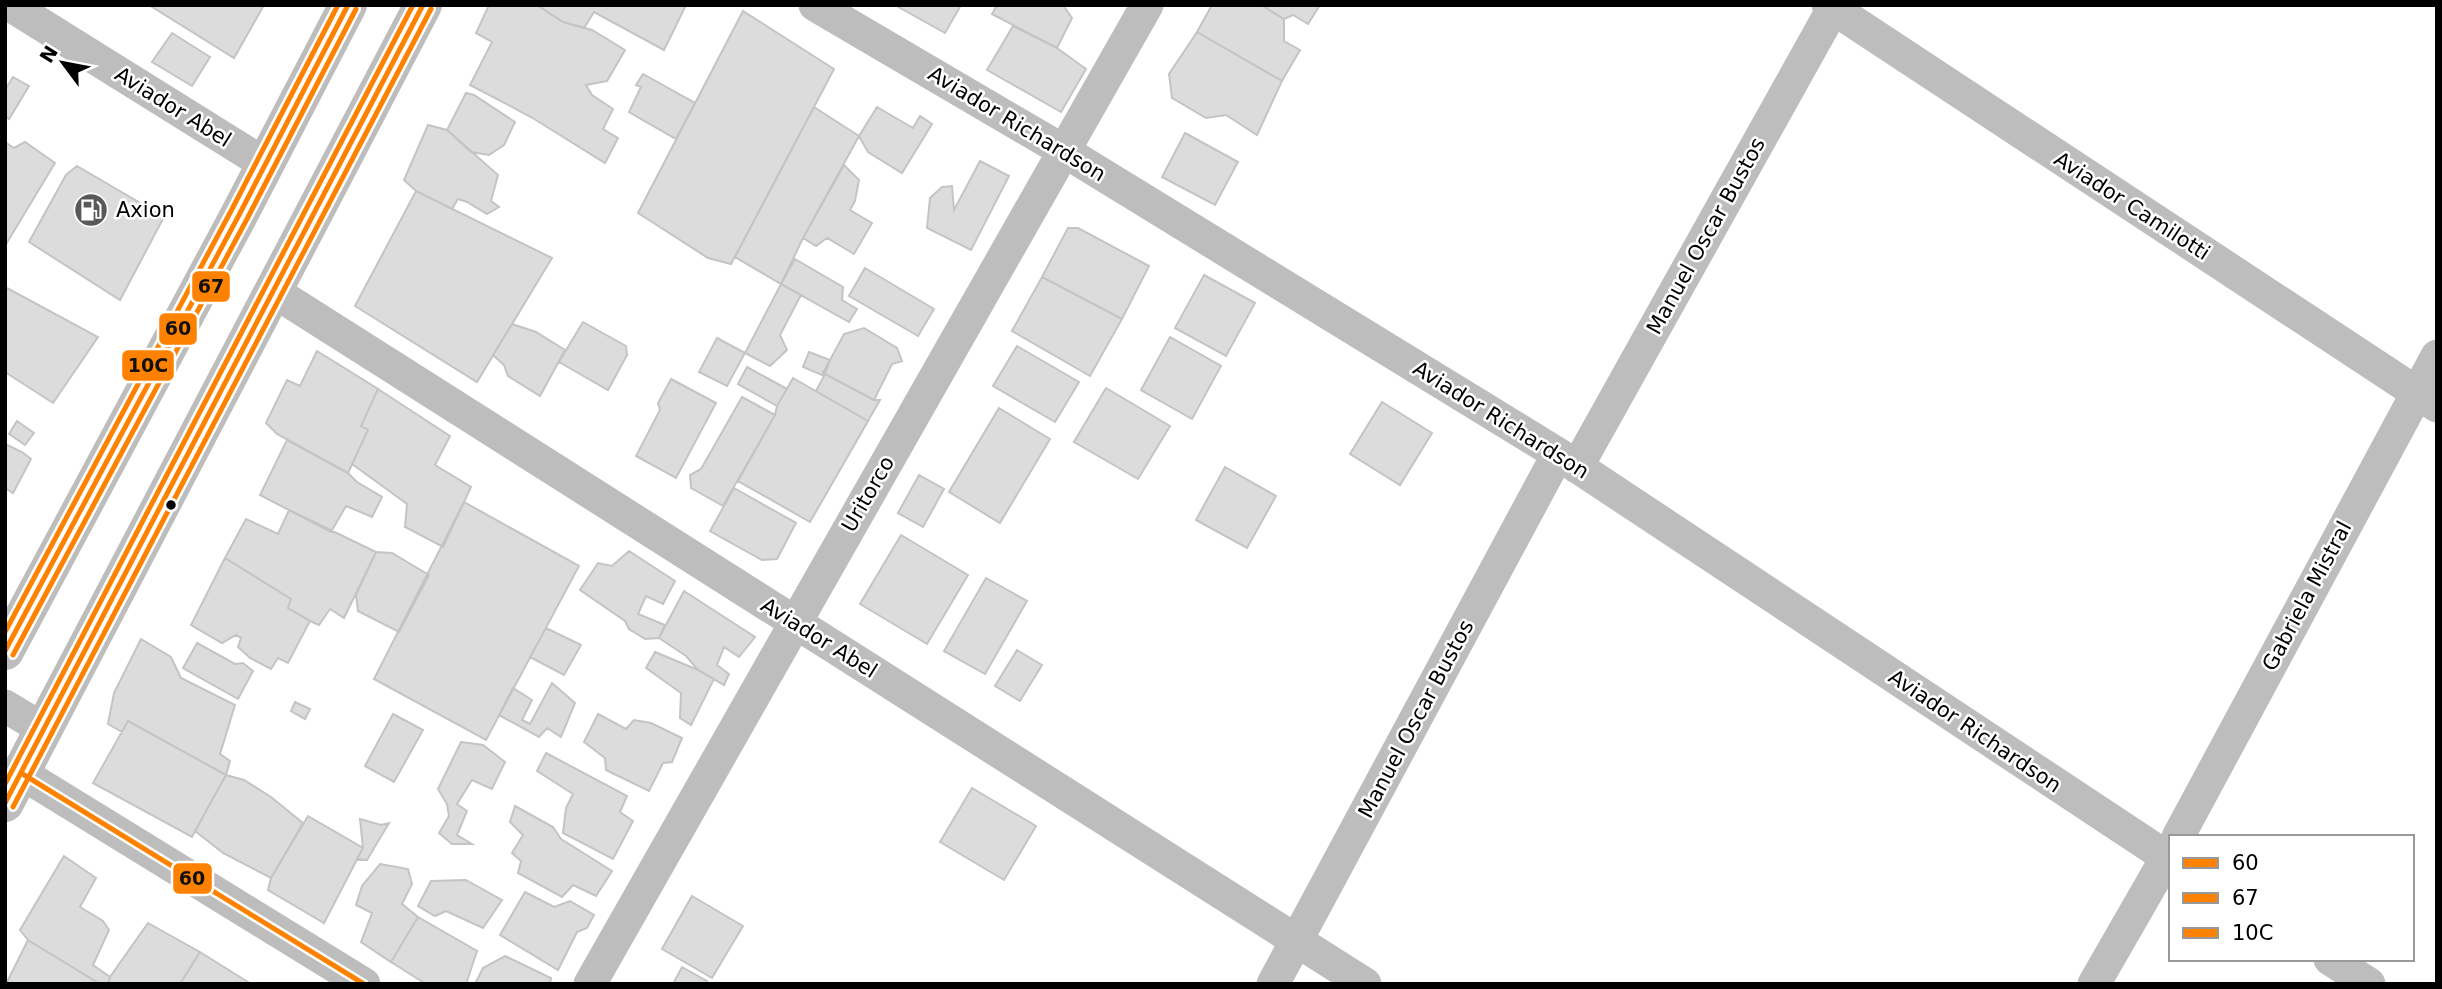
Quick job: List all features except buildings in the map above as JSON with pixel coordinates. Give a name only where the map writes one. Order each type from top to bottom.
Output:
[{"type":"main road","points":[[5,651],[348,5]]},
{"type":"main road","points":[[13,788],[419,11]]},
{"type":"street","name":"Aviador Abel","points":[[10,5],[265,164]]},
{"type":"street","name":"Aviador Richardson","points":[[815,5],[1064,151],[1567,461],[2169,849]]},
{"type":"street","name":"Uritorco","points":[[590,984],[1147,5]]},
{"type":"street","name":"Aviador Camilotti","points":[[1832,6],[2426,399]]},
{"type":"street","name":"Manuel Oscar Bustos","points":[[1273,984],[1567,461],[1832,6]]},
{"type":"street","name":"Aviador Abel","points":[[273,291],[1365,984]]},
{"type":"street","name":"Gabriela Mistral","points":[[2181,835],[2426,399],[2437,356]]},
{"type":"street","points":[[5,706],[43,729]]},
{"type":"street","points":[[13,788],[364,984]]},
{"type":"street","name":"Gabriela Mistral","points":[[2094,984],[2169,856]]},
{"type":"street","points":[[2333,961],[2369,984]]},
{"type":"transit line","name":"10C","points":[[5,632],[231,211],[338,5]]},
{"type":"transit line","name":"60","points":[[5,651],[239,215],[348,5]]},
{"type":"transit line","name":"10C","points":[[5,784],[413,5]]},
{"type":"transit line","name":"60","points":[[5,803],[423,5]]},
{"type":"transit line","name":"67","points":[[13,655],[247,219],[356,9]]},
{"type":"transit line","name":"67","points":[[13,807],[431,9]]},
{"type":"transit line","name":"60","points":[[21,773],[364,984]]},
{"type":"place","name":"Axion","points":[[91,210]]}]
